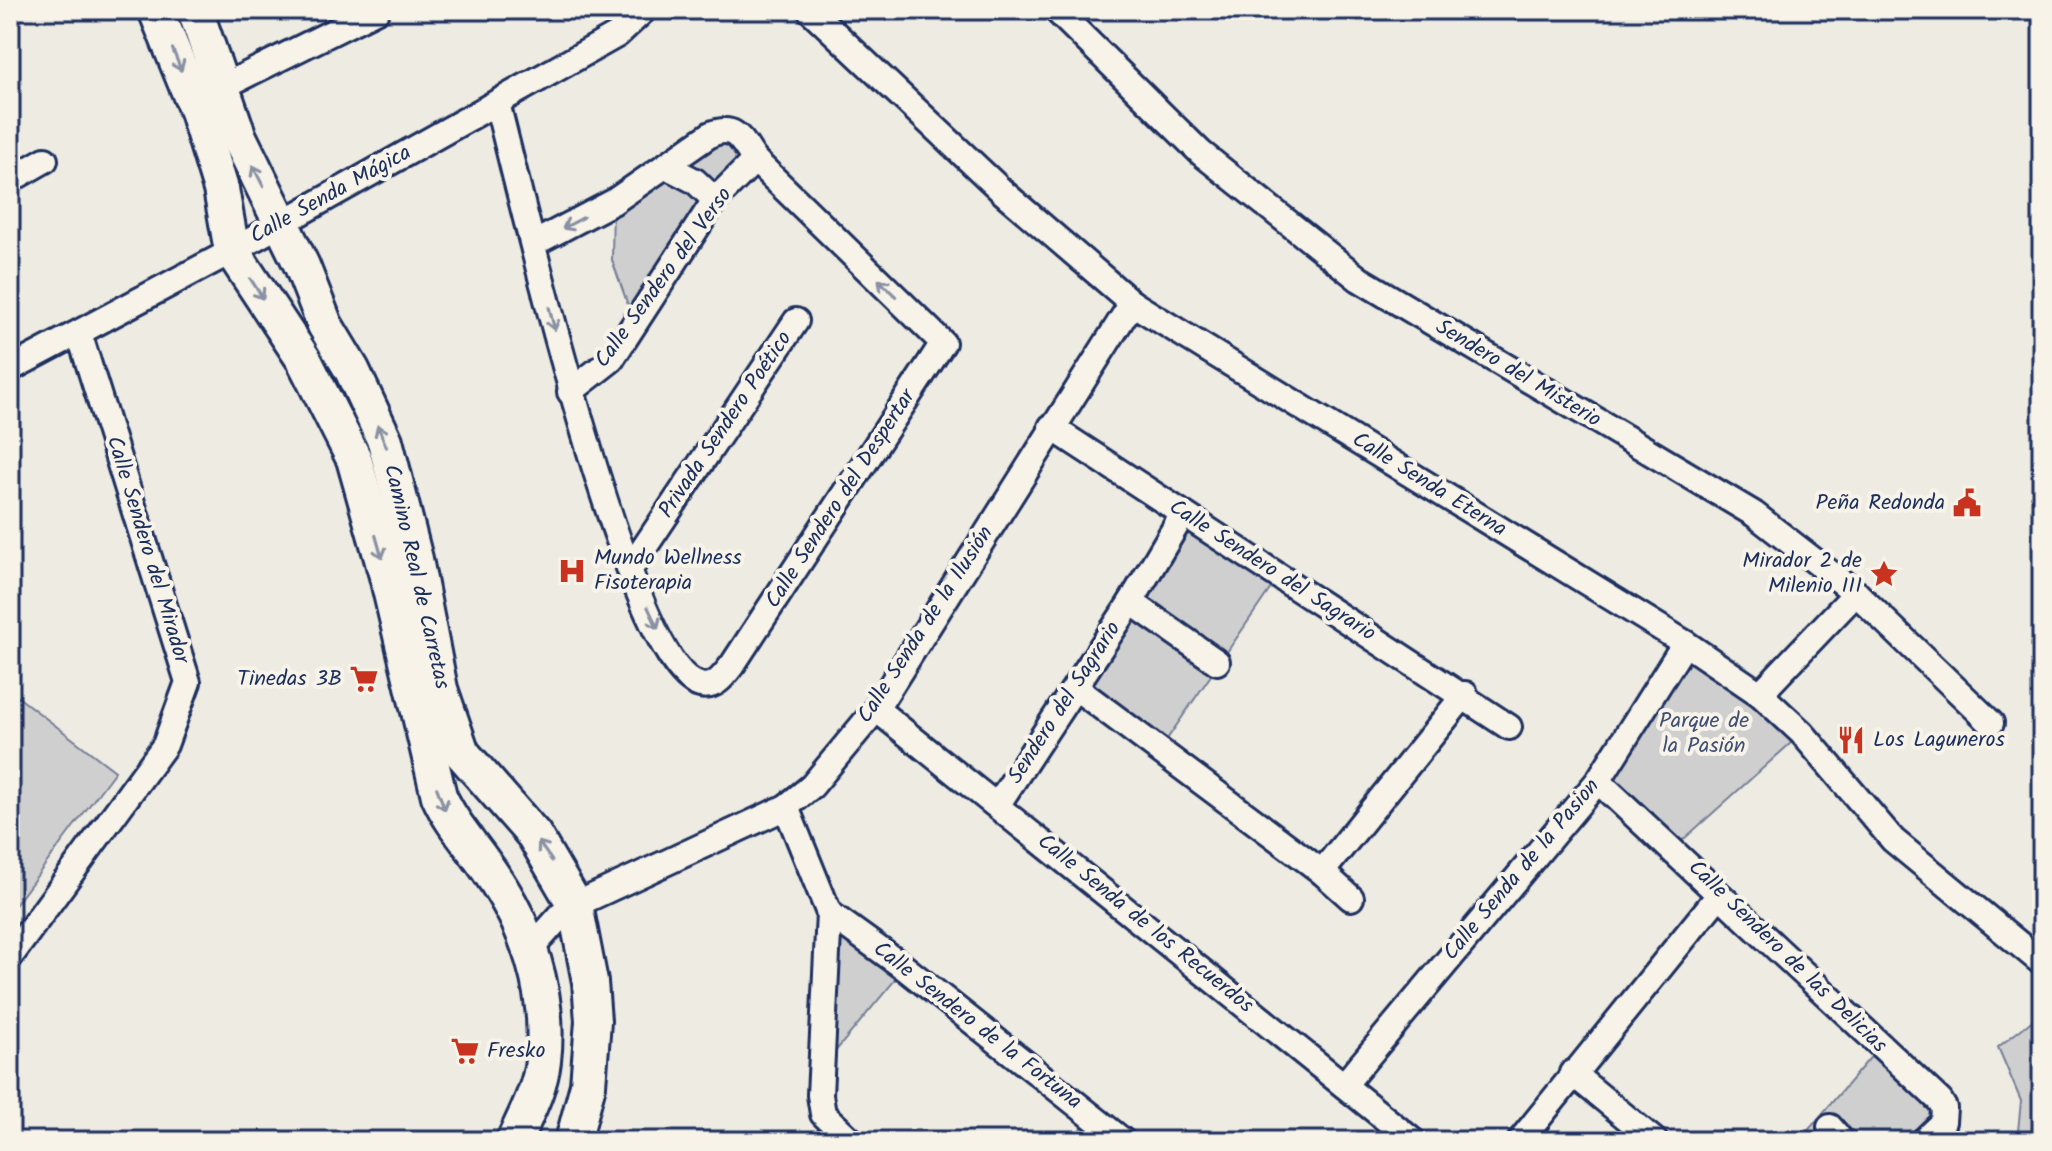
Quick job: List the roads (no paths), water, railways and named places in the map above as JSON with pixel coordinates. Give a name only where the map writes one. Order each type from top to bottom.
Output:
[{"type":"street","name":"Camino Real de Carretas","points":[[156,10],[197,111],[221,189],[232,251],[304,360],[354,459],[387,576],[439,796],[449,818],[514,909],[531,949],[540,988],[543,1050],[538,1081],[514,1141]]},
{"type":"street","name":"Camino Real de Carretas","points":[[195,10],[239,137],[282,223],[325,325],[352,370],[385,441],[415,559],[440,689],[462,753],[534,835],[575,905],[593,1021],[588,1085],[573,1141]]},
{"type":"street","points":[[220,88],[377,10]]},
{"type":"street","name":"Calle Senda Mágica","points":[[10,369],[232,251],[497,103],[617,35],[644,10]]},
{"type":"street","name":"Calle Senda Eterna","points":[[810,10],[1004,193],[1132,303],[1685,643],[1760,694],[1802,733],[1893,840],[2042,963]]},
{"type":"street","name":"Sendero del Misterio","points":[[1056,10],[1201,153],[1359,279],[1754,514],[1856,593],[1991,723]]},
{"type":"street","name":"Calle Sendero del Despertar","points":[[497,103],[570,392],[630,569],[670,656],[693,682],[704,686],[714,684],[733,664],[943,343],[755,160],[740,139],[724,129],[711,134],[613,202],[533,244]]},
{"type":"street","points":[[12,173],[45,160]]},
{"type":"street","name":"Calle Sendero del Verso","points":[[570,392],[611,360],[715,200],[755,160]]},
{"type":"street","points":[[666,166],[695,181],[715,200]]},
{"type":"street","name":"Calle Senda de la Ilusión","points":[[531,949],[562,914],[575,905],[786,807],[812,786],[876,709],[1132,303]]},
{"type":"street","name":"Privada Sendero Poético","points":[[630,569],[796,321]]},
{"type":"street","name":"Calle Sendero del Mirador","points":[[10,957],[165,745],[188,682],[79,333]]},
{"type":"street","name":"Calle Sendero del Sagrario","points":[[1051,427],[1465,694],[1509,727]]},
{"type":"street","name":"Sendero del Sagrario","points":[[998,804],[1131,602],[1183,514]]},
{"type":"street","points":[[1760,694],[1856,593]]},
{"type":"street","name":"Sendero del Sagrario","points":[[1131,602],[1217,662]]},
{"type":"street","name":"Calle Senda de la Pasion","points":[[1344,1085],[1598,781],[1685,643]]},
{"type":"street","points":[[1076,688],[1322,872],[1351,898]]},
{"type":"street","points":[[1322,872],[1465,694]]},
{"type":"street","name":"Calle Senda de los Recuerdos","points":[[876,709],[998,804],[1413,1141]]},
{"type":"street","name":"Calle Sendero de las Delicias","points":[[1598,781],[1940,1101],[1945,1115],[1943,1122],[1923,1141]]},
{"type":"street","points":[[786,807],[829,913],[820,1095],[823,1114],[852,1141]]},
{"type":"street","points":[[1520,1141],[1719,895]]},
{"type":"street","name":"Calle Sendero de la Fortuna","points":[[829,913],[905,968],[1123,1141]]},
{"type":"street","points":[[540,988],[557,1017],[567,1023],[578,1018],[590,990]]},
{"type":"street","points":[[538,1081],[555,1046],[567,1044],[578,1057],[588,1085]]},
{"type":"street","points":[[1572,1073],[1655,1141]]},
{"type":"place","name":"Peña Redonda","points":[[1967,503]]},
{"type":"place","name":"Mundo Wellness Fisoterapia","points":[[572,571]]},
{"type":"place","name":"Mirador 2 de Milenio III","points":[[1884,574]]},
{"type":"place","name":"Tinedas 3B","points":[[364,679]]},
{"type":"place","name":"Los Laguneros","points":[[1851,740]]},
{"type":"place","name":"Fresko","points":[[465,1051]]},
{"type":"park label","name":"Parque de la Pasión","points":[[1704,734]]}]
